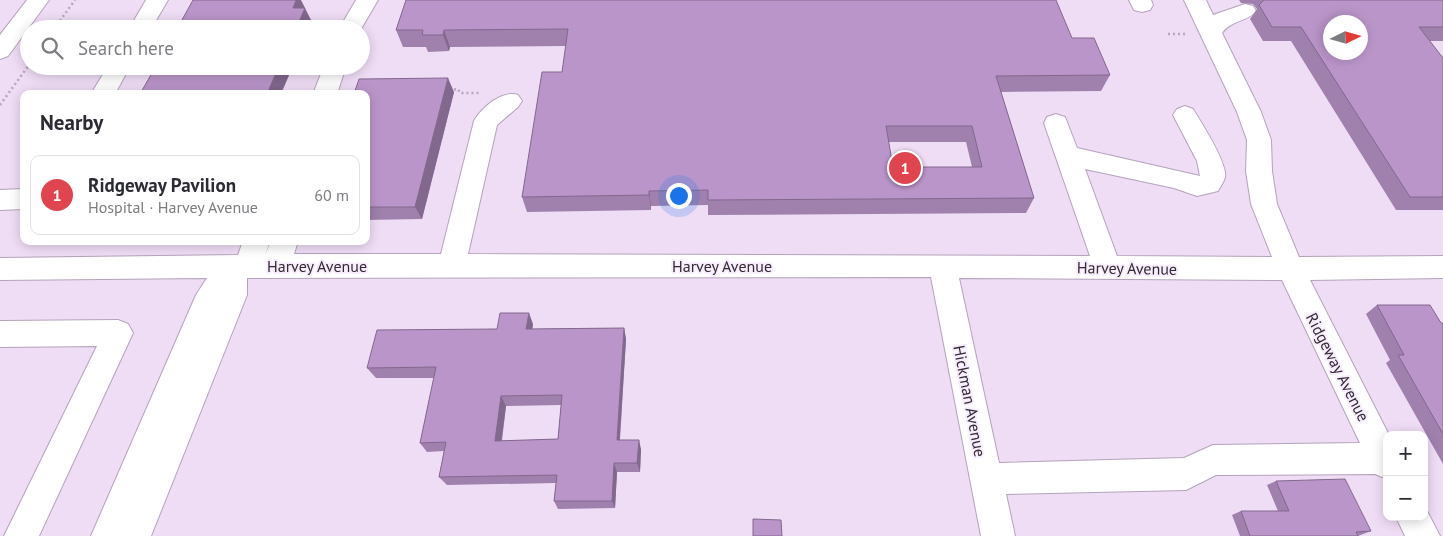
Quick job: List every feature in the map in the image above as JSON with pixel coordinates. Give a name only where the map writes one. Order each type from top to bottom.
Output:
[{"type":"street","points":[[23,20],[38,0]]},
{"type":"street","points":[[145,20],[157,0]]},
{"type":"street","points":[[355,20],[367,0]]},
{"type":"street","name":"Ridgeway Avenue","points":[[1195,0],[1198,34],[1249,112],[1259,140],[1259,171],[1264,204],[1290,270],[1383,457]]},
{"type":"street","points":[[1198,34],[1230,15],[1245,11]]},
{"type":"street","points":[[0,51],[20,24]]},
{"type":"street","points":[[105,90],[114,75]]},
{"type":"street","points":[[326,90],[332,75]]},
{"type":"street","points":[[452,265],[486,121],[499,97]]},
{"type":"street","points":[[1069,156],[1176,179],[1197,186],[1209,184],[1214,175],[1209,160],[1185,115]]},
{"type":"street","points":[[1056,123],[1108,268]]},
{"type":"street","points":[[0,200],[20,199]]},
{"type":"street","name":"Harvey Avenue","points":[[0,269],[246,258],[280,254],[452,265],[943,266],[1290,270],[1443,267]]},
{"type":"street","points":[[108,536],[210,295],[246,258]]},
{"type":"street","points":[[134,536],[233,295],[246,258]]},
{"type":"street","name":"Hickman Avenue","points":[[943,266],[998,536]]},
{"type":"street","points":[[0,334],[118,333],[21,536]]},
{"type":"street","points":[[986,479],[1186,474],[1213,460],[1383,461]]},
{"type":"street","points":[[1415,521],[1422,536]]},
{"type":"path","points":[[61,20],[75,0]]},
{"type":"path","points":[[1168,34],[1198,34]]},
{"type":"path","points":[[0,105],[21,75]]},
{"type":"path","points":[[448,90],[499,97]]},
{"type":"building","points":[[193,0],[296,0],[293,8],[305,8],[300,20],[182,20]]},
{"type":"building","points":[[406,0],[1056,0],[1072,38],[1094,38],[1110,75],[996,76],[1034,198],[708,200],[708,190],[649,191],[649,195],[522,197],[542,72],[562,72],[568,29],[444,30],[443,35],[422,35],[423,30],[396,30]],"holes":[[[886,126],[972,126],[982,167],[893,167]]]},
{"type":"building","points":[[1264,0],[1443,0],[1443,27],[1419,27],[1443,58],[1443,197],[1410,197],[1301,27],[1272,27],[1259,5]]},
{"type":"building","points":[[151,75],[275,75],[269,90],[142,90]]},
{"type":"building","points":[[448,78],[415,207],[370,207],[370,90],[355,90],[359,79]]},
{"type":"building","points":[[1377,305],[1430,305],[1441,323],[1443,323],[1443,434],[1398,355],[1404,355]]},
{"type":"building","points":[[500,313],[529,313],[526,329],[624,328],[617,440],[639,440],[637,463],[614,463],[612,501],[554,501],[557,475],[439,477],[446,442],[420,443],[436,367],[367,368],[377,330],[497,329]],"holes":[[[562,395],[558,439],[495,441],[501,396]]]},
{"type":"building","points":[[1345,479],[1371,531],[1356,532],[1358,536],[1250,536],[1241,511],[1289,511],[1276,481]]},
{"type":"building","points":[[753,519],[781,520],[782,536],[753,536]]},
{"type":"place","name":"Ridgeway Pavilion","points":[[905,168]]}]
